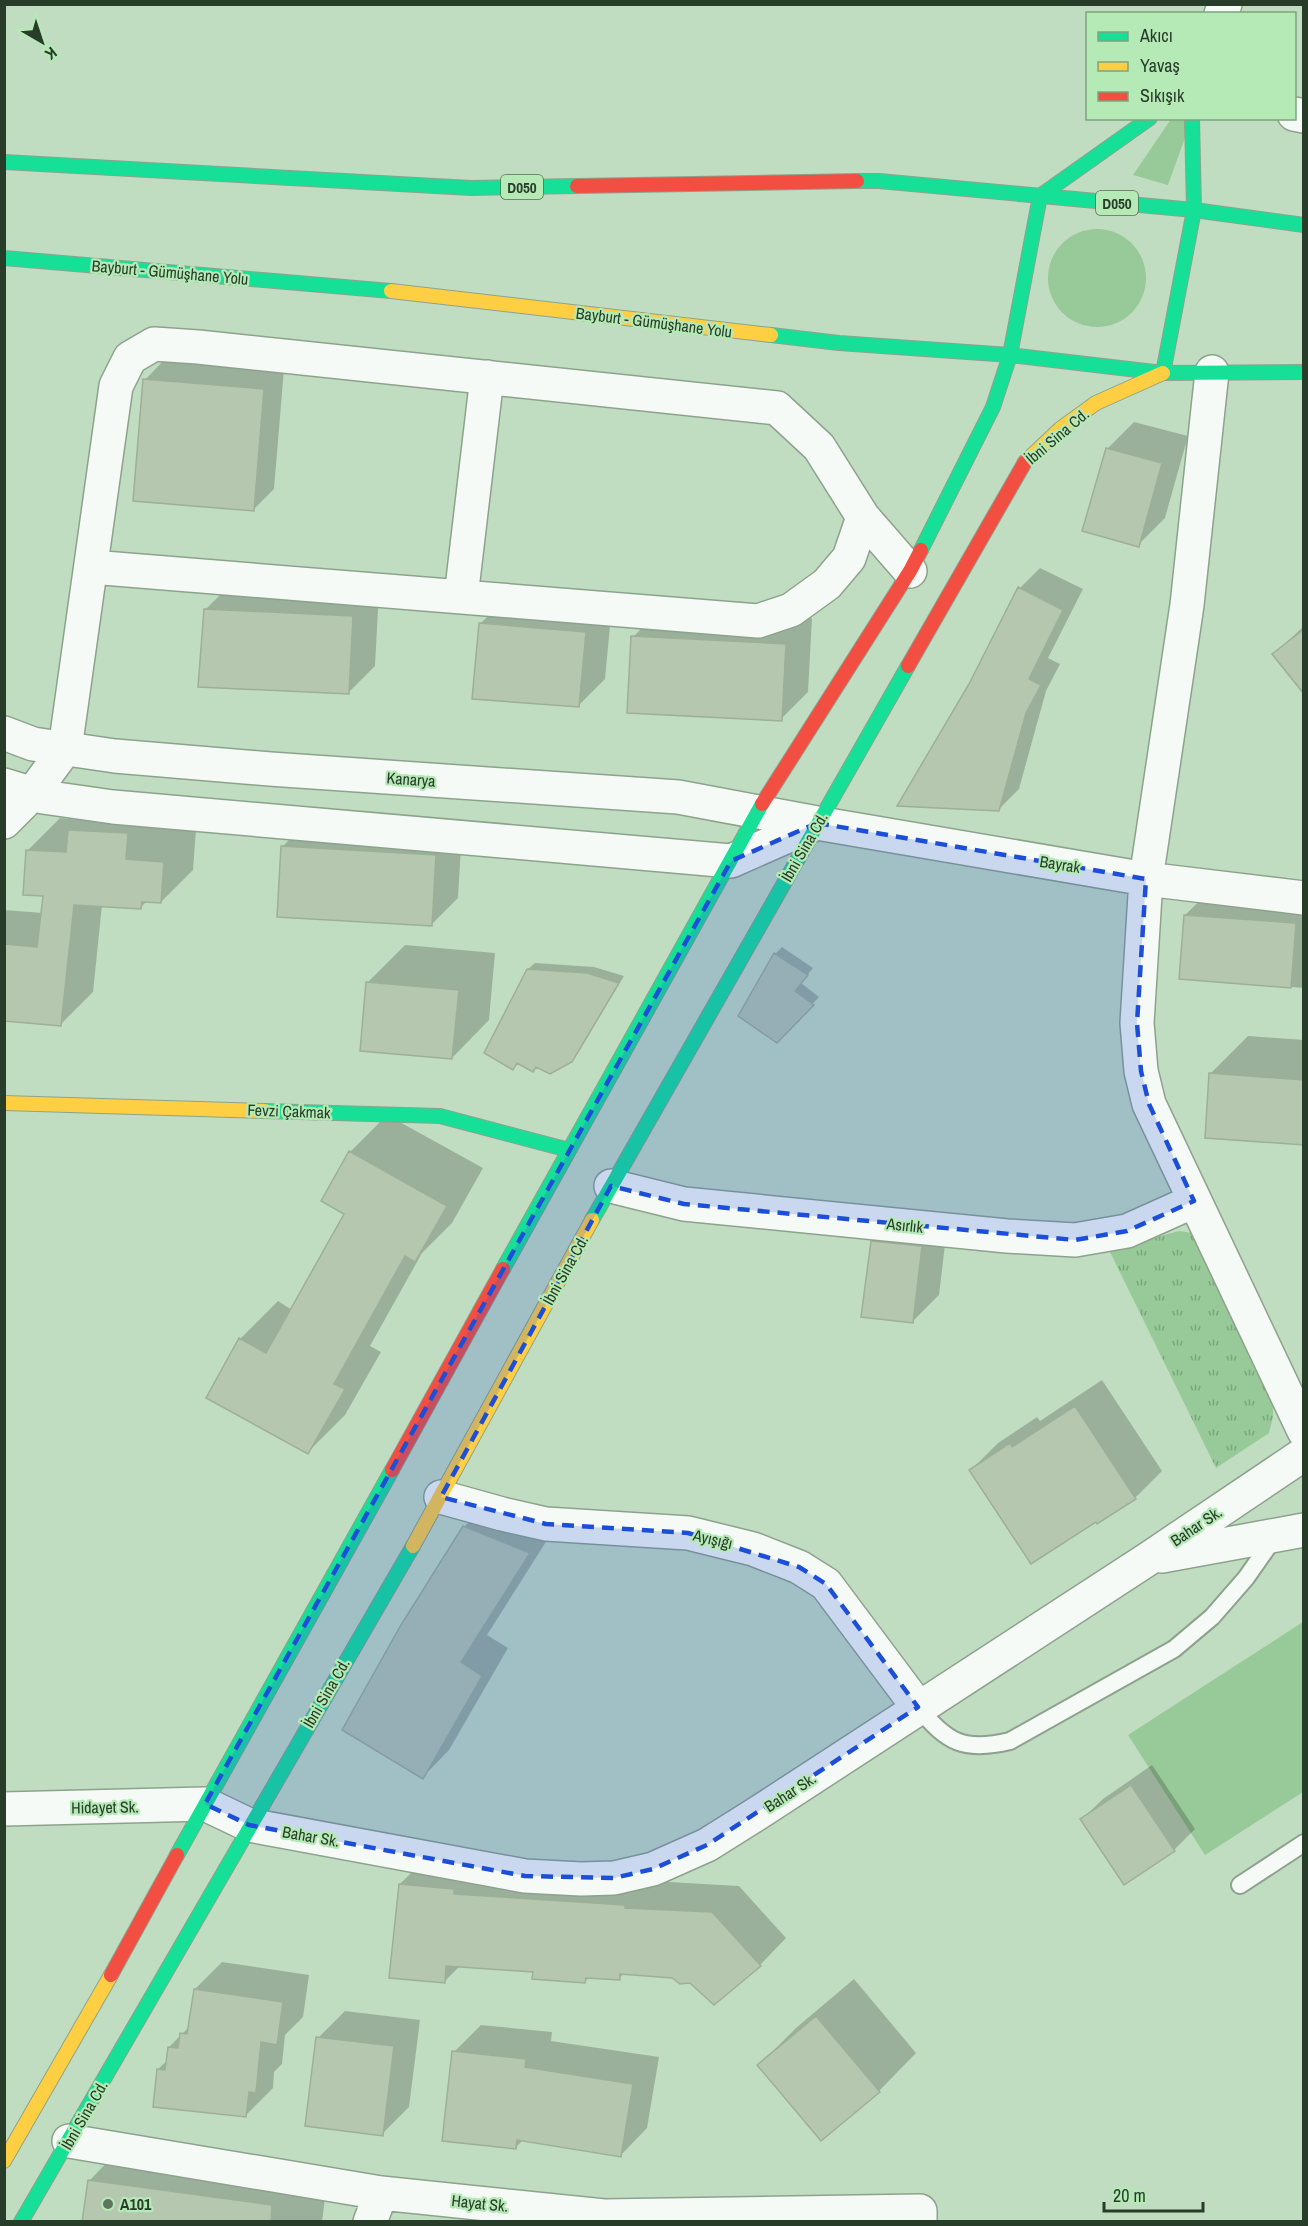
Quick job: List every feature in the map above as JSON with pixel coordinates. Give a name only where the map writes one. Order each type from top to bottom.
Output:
[{"type":"main road","points":[[4,2161],[60,2066],[757,812],[910,571],[993,407],[1010,355],[1040,196],[1147,120]]},
{"type":"main road","points":[[1163,373],[1194,210],[1192,120]]},
{"type":"main road","name":"D050","points":[[4,162],[471,188],[879,180],[1194,210],[1304,225]]},
{"type":"main road","name":"Bayburt - Gümüşhane Yolu","points":[[4,258],[413,293],[839,343],[1010,355],[1163,373],[1304,372]]},
{"type":"main road","name":"İbni Sina Cd.","points":[[21,2222],[441,1497],[611,1186],[1024,463],[1060,429],[1096,403],[1163,373]]},
{"type":"main road","name":"Fevzi Çakmak","points":[[4,1102],[440,1116],[569,1150]]},
{"type":"street","points":[[4,822],[18,789],[65,749],[116,386],[130,358],[154,344],[198,346],[777,408],[819,447],[863,517],[910,571]]},
{"type":"street","points":[[1212,372],[1187,605],[1146,879],[1137,1023],[1141,1071],[1149,1104],[1304,1431]]},
{"type":"street","points":[[461,597],[487,377]]},
{"type":"street","points":[[91,567],[758,621],[792,609],[827,584],[849,558],[863,517]]},
{"type":"street","name":"Kanarya","points":[[4,733],[33,744],[115,756],[270,770],[678,797],[817,823]]},
{"type":"street","points":[[18,789],[113,807],[730,861],[817,823]]},
{"type":"street","name":"Bayrak","points":[[817,823],[1146,879],[1304,898]]},
{"type":"street","name":"Asırlık","points":[[611,1186],[684,1204],[1007,1236],[1074,1240],[1127,1231],[1194,1201]]},
{"type":"street","name":"Bahar Sk.","points":[[205,1804],[249,1825],[525,1876],[614,1878],[653,1869],[707,1845],[1148,1559],[1304,1454]]},
{"type":"street","name":"Ayışığı","points":[[441,1497],[546,1524],[688,1533],[753,1549],[799,1567],[826,1584],[918,1707]]},
{"type":"street","points":[[1148,1559],[1290,1532]]},
{"type":"street","name":"Hidayet Sk.","points":[[4,1809],[205,1804]]},
{"type":"street","name":"Hayat Sk.","points":[[69,2141],[376,2207],[604,2219],[920,2211],[920,2222]]},
{"type":"lane","points":[[918,1707],[935,1728],[954,1742],[990,1746],[1010,1741],[1174,1649],[1212,1617],[1290,1532]]},
{"type":"lane","points":[[1240,1885],[1304,1843]]},
{"type":"highlighted area","points":[[817,823],[1146,879],[1137,1023],[1141,1071],[1149,1104],[1194,1201],[1127,1231],[1075,1240],[684,1204],[611,1186],[441,1497],[546,1524],[688,1533],[799,1567],[826,1584],[918,1707],[707,1845],[653,1869],[614,1878],[525,1876],[249,1825],[205,1804],[731,861]]},
{"type":"green space","points":[[1170,120],[1191,121],[1168,185],[1133,175]]},
{"type":"green space","points":[[1097,229],[1116,233],[1131,244],[1142,259],[1146,278],[1142,297],[1131,312],[1116,323],[1097,327],[1078,323],[1063,312],[1052,297],[1048,278],[1052,259],[1063,244],[1078,233]]},
{"type":"green space","points":[[1179,1231],[1192,1233],[1273,1399],[1273,1417],[1269,1433],[1216,1468],[1109,1250]]},
{"type":"green space","points":[[1303,1622],[1303,1792],[1205,1855],[1128,1735]]},
{"type":"building","points":[[143,379],[264,389],[254,511],[133,501]]},
{"type":"building","points":[[1106,448],[1162,463],[1139,547],[1082,531]]},
{"type":"building","points":[[1018,587],[1063,610],[1029,679],[1041,685],[1026,713],[999,811],[897,806],[969,684]]},
{"type":"building","points":[[204,609],[353,616],[349,694],[198,687]]},
{"type":"building","points":[[479,623],[586,632],[579,707],[472,699]]},
{"type":"building","points":[[1304,629],[1304,694],[1272,654]]},
{"type":"building","points":[[631,636],[786,644],[782,721],[627,713]]},
{"type":"building","points":[[68,830],[128,833],[126,859],[164,862],[161,903],[142,902],[141,909],[74,905],[61,1026],[4,1021],[4,944],[37,947],[43,896],[23,895],[26,850],[66,852]]},
{"type":"building","points":[[281,846],[436,855],[432,926],[277,917]]},
{"type":"building","points":[[1184,915],[1296,923],[1291,988],[1179,979]]},
{"type":"building","points":[[774,953],[808,975],[795,991],[814,1005],[777,1043],[738,1016]]},
{"type":"building","points":[[527,969],[587,973],[619,983],[572,1062],[550,1074],[536,1067],[533,1072],[517,1063],[513,1070],[484,1053]]},
{"type":"building","points":[[366,982],[459,990],[452,1059],[360,1051]]},
{"type":"building","points":[[1209,1073],[1304,1080],[1304,1145],[1205,1138]]},
{"type":"building","points":[[349,1151],[447,1206],[415,1262],[405,1256],[334,1384],[345,1389],[308,1454],[206,1398],[239,1338],[266,1353],[344,1214],[321,1201]]},
{"type":"building","points":[[871,1241],[922,1246],[913,1323],[861,1317]]},
{"type":"building","points":[[1075,1406],[1136,1499],[1031,1564],[969,1470],[1010,1443],[1012,1447]]},
{"type":"building","points":[[463,1526],[530,1553],[461,1662],[482,1676],[423,1779],[342,1730],[401,1625]]},
{"type":"building","points":[[1131,1785],[1175,1851],[1124,1885],[1080,1819]]},
{"type":"building","points":[[399,1884],[454,1889],[454,1894],[625,1905],[625,1908],[712,1912],[761,1966],[714,2005],[690,1983],[680,1984],[672,1978],[620,1974],[620,1980],[586,1978],[585,1983],[532,1979],[533,1972],[446,1966],[445,1983],[389,1978]]},
{"type":"building","points":[[194,1989],[283,2002],[277,2045],[261,2042],[256,2093],[249,2092],[246,2117],[153,2107],[157,2069],[165,2070],[168,2047],[178,2048],[180,2033],[187,2034]]},
{"type":"building","points":[[816,2016],[880,2092],[821,2141],[757,2065]]},
{"type":"building","points":[[316,2037],[394,2046],[383,2136],[305,2126]]},
{"type":"building","points":[[452,2051],[526,2059],[525,2067],[633,2084],[621,2157],[517,2140],[516,2149],[442,2141]]},
{"type":"building","points":[[88,2180],[272,2205],[271,2222],[82,2222]]},
{"type":"traffic: fast","points":[[1010,355],[1040,196],[1147,120]]},
{"type":"traffic: fast","points":[[1163,373],[1194,210],[1192,120]]},
{"type":"traffic: fast","points":[[4,162],[471,188],[577,186]]},
{"type":"traffic: fast","points":[[857,181],[879,181],[1194,210],[1304,225]]},
{"type":"traffic: fast","points":[[4,258],[391,291]]},
{"type":"traffic: fast","points":[[771,335],[839,343],[1010,355],[1163,373],[1304,372]]},
{"type":"traffic: fast","points":[[921,550],[993,407],[1010,355]]},
{"type":"traffic: fast","points":[[592,1220],[908,666]]},
{"type":"traffic: fast","points":[[503,1269],[762,804]]},
{"type":"traffic: fast","points":[[265,1111],[440,1116],[569,1150]]},
{"type":"traffic: fast","points":[[177,1855],[392,1470]]},
{"type":"traffic: fast","points":[[21,2222],[413,1546]]},
{"type":"traffic: slow","points":[[391,291],[771,335]]},
{"type":"traffic: slow","points":[[1025,462],[1060,429],[1096,403],[1163,373]]},
{"type":"traffic: slow","points":[[4,1103],[265,1111]]},
{"type":"traffic: slow","points":[[413,1546],[592,1220]]},
{"type":"traffic: slow","points":[[4,2161],[111,1975]]},
{"type":"traffic: jam","points":[[577,186],[857,181]]},
{"type":"traffic: jam","points":[[908,666],[1025,462]]},
{"type":"traffic: jam","points":[[762,804],[910,571],[921,550]]},
{"type":"traffic: jam","points":[[392,1470],[503,1269]]},
{"type":"traffic: jam","points":[[111,1975],[177,1855]]},
{"type":"place","name":"A101","points":[[108,2204]]}]
